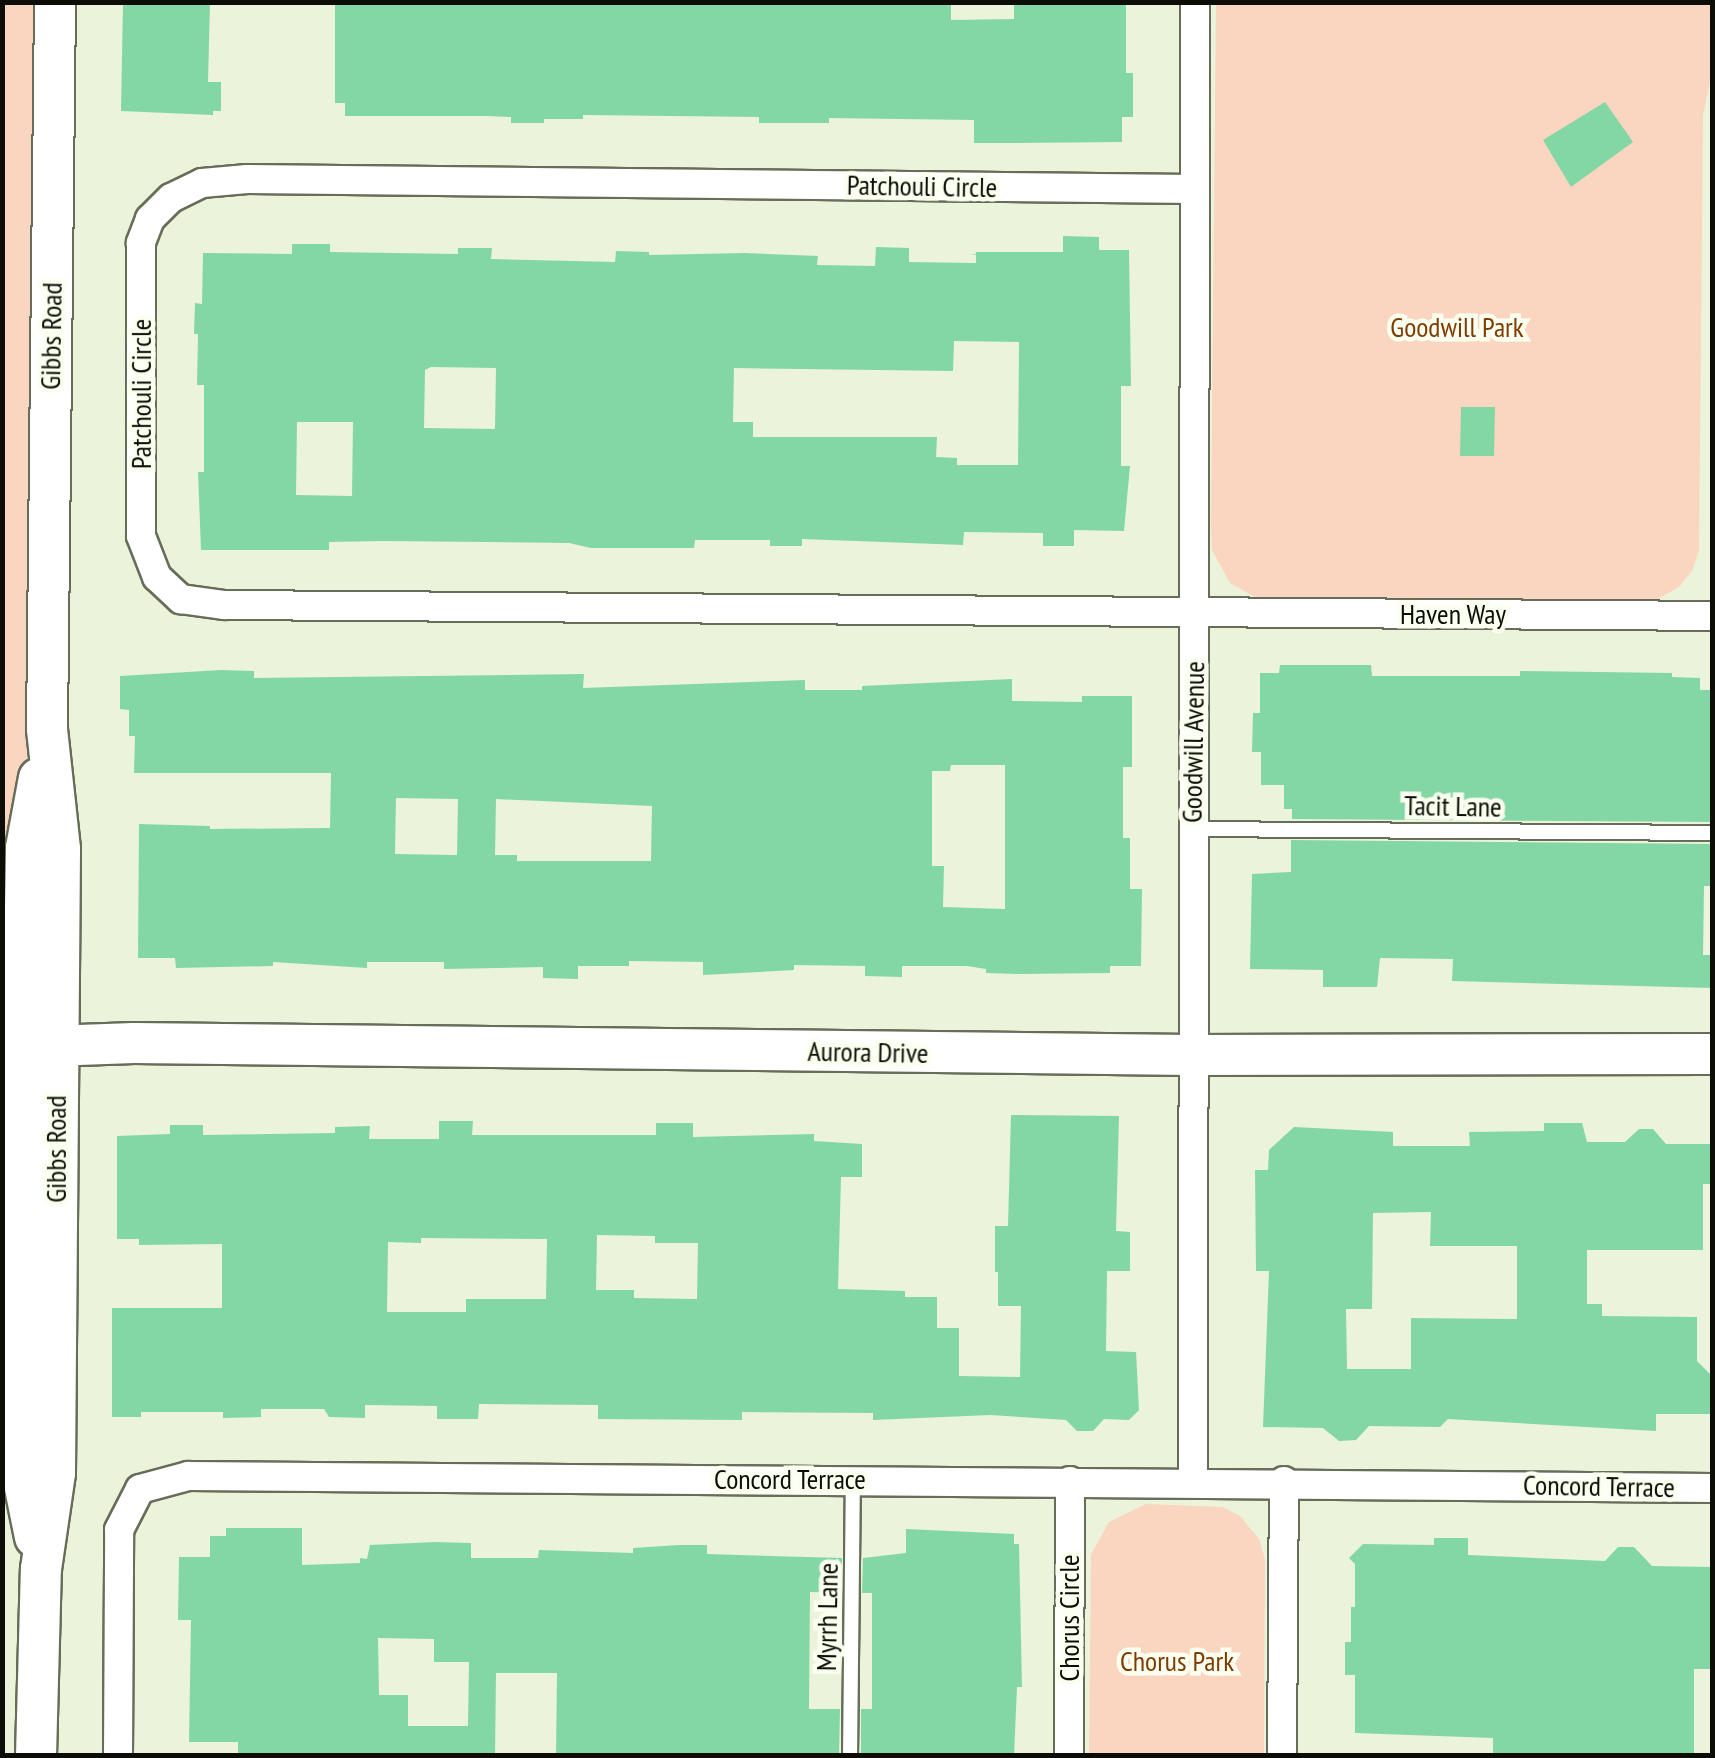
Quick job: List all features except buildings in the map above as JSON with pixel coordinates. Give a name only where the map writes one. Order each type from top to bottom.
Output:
[{"type":"street","name":"Gibbs Road","points":[[36,1756],[41,1569],[54,1473],[26,1251],[40,1046],[60,849],[47,730],[55,2]]},
{"type":"street","name":"Goodwill Avenue","points":[[1192,1481],[1195,2]]},
{"type":"street","name":"Patchouli Circle","points":[[1194,189],[246,179],[202,183],[171,198],[150,220],[141,242],[141,536],[157,576],[181,599],[224,605],[1194,612]]},
{"type":"street","name":"Haven Way","points":[[1194,612],[1712,616]]},
{"type":"street","name":"Aurora Drive","points":[[40,1046],[1190,1055],[1712,1054]]},
{"type":"street","name":"Concord Terrace","points":[[118,1756],[118,1530],[140,1489],[188,1476],[1284,1481],[1712,1488]]},
{"type":"street","name":"Chorus Circle","points":[[1069,1756],[1070,1480]]},
{"type":"street","points":[[1282,1756],[1284,1481]]},
{"type":"lane","name":"Tacit Lane","points":[[1192,829],[1712,834]]},
{"type":"lane","name":"Myrrh Lane","points":[[850,1756],[853,1479]]},
{"type":"green space","points":[[40,2],[35,698],[8,924],[3,1160],[2,3]]},
{"type":"green space","name":"Goodwill Park","points":[[1216,3],[1712,3],[1712,72],[1703,115],[1699,551],[1692,571],[1679,587],[1649,604],[1260,600],[1230,583],[1212,550],[1211,523]]},
{"type":"green space","name":"Chorus Park","points":[[1146,1504],[1223,1507],[1240,1516],[1259,1539],[1265,1560],[1264,1755],[1089,1755],[1091,1554],[1109,1522]]}]
